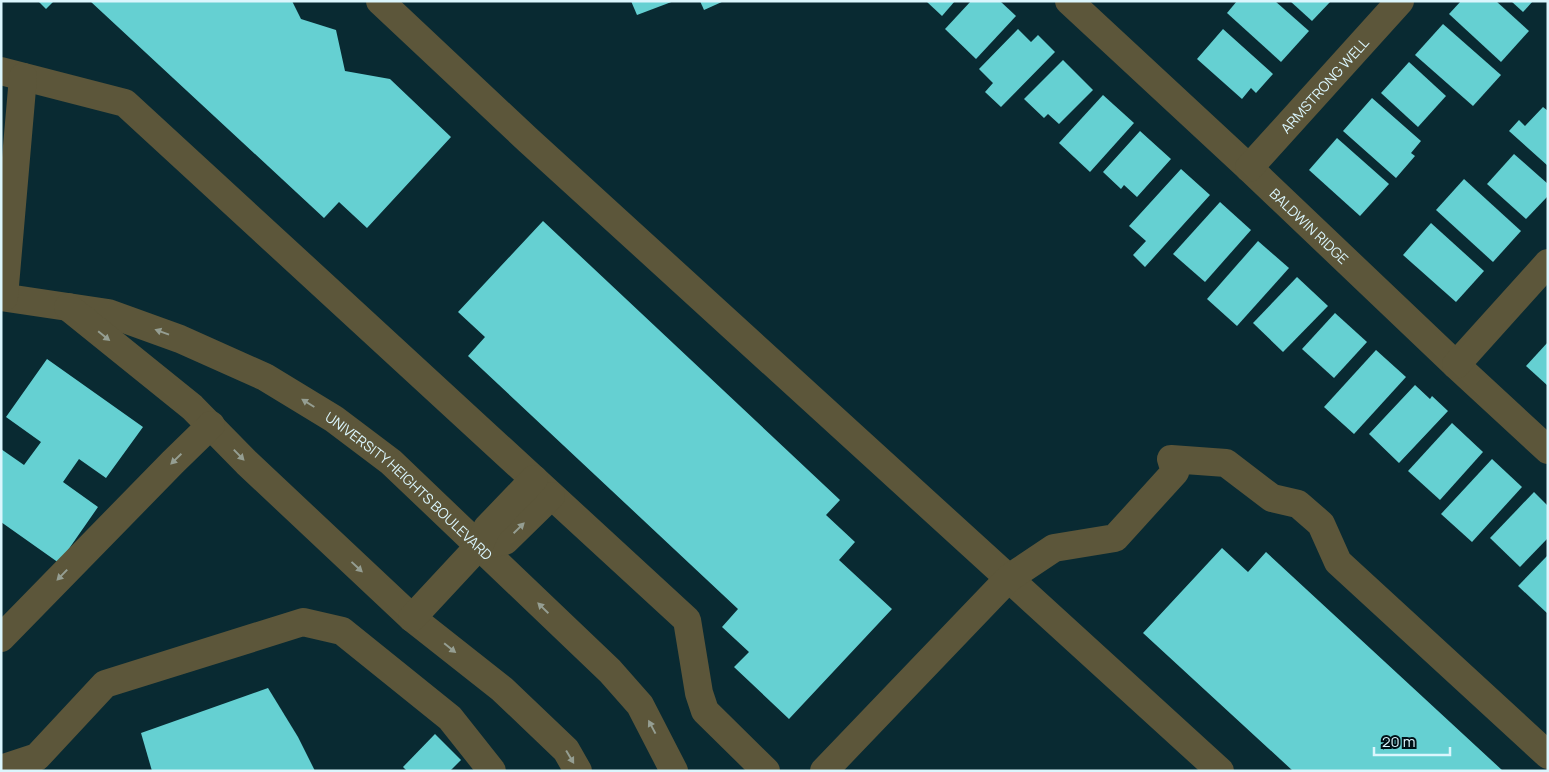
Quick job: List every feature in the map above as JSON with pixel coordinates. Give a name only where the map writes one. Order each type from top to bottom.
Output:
[{"type":"street","points":[[380,1],[528,140],[1220,771]]},
{"type":"street","name":"BALDWIN RIDGE","points":[[1069,1],[1548,450]]},
{"type":"street","name":"ARMSTRONG WELL","points":[[1249,168],[1400,1]]},
{"type":"street","points":[[3,297],[12,74],[124,103],[688,620],[698,693],[705,711],[766,771]]},
{"type":"street","points":[[1456,365],[1548,263]]},
{"type":"street","name":"UNIVERSITY HEIGHTS BOULEVARD","points":[[3,297],[108,313],[180,338],[265,377],[334,420],[391,462],[610,672],[640,705],[674,771]]},
{"type":"street","points":[[66,306],[192,407],[247,463],[412,618],[502,689],[566,750],[578,771]]},
{"type":"street","points":[[1,638],[211,425]]},
{"type":"street","points":[[824,771],[1009,578],[1054,548],[1115,538],[1175,472],[1171,459],[1226,463],[1272,498],[1298,504],[1322,524],[1338,562],[1548,755]]},
{"type":"street","points":[[412,618],[479,546],[487,528],[543,487]]},
{"type":"street","points":[[1,768],[37,757],[105,684],[303,622],[342,631],[450,718],[492,771]]},
{"type":"building","points":[[38,1],[54,1],[46,9]]},
{"type":"building","points":[[90,1],[292,1],[301,19],[336,30],[345,71],[390,79],[451,137],[367,228],[339,202],[324,218]]},
{"type":"building","points":[[631,1],[674,1],[637,15]]},
{"type":"building","points":[[700,1],[724,1],[704,10]]},
{"type":"building","points":[[926,1],[955,1],[942,16]]},
{"type":"building","points":[[971,1],[1000,1],[1016,16],[976,59],[945,29]]},
{"type":"building","points":[[1237,1],[1275,1],[1309,31],[1281,62],[1227,13]]},
{"type":"building","points":[[1290,1],[1331,1],[1312,21]]},
{"type":"building","points":[[1461,1],[1496,1],[1529,31],[1501,62],[1449,14]]},
{"type":"building","points":[[1511,1],[1533,1],[1523,12]]},
{"type":"building","points":[[1443,24],[1501,75],[1473,106],[1415,55]]},
{"type":"building","points":[[1018,29],[1031,42],[1038,35],[1055,52],[1001,107],[985,92],[993,83],[979,69]]},
{"type":"building","points":[[1223,29],[1273,74],[1256,93],[1251,88],[1242,99],[1197,59]]},
{"type":"building","points":[[1063,60],[1093,90],[1059,124],[1048,114],[1044,118],[1024,99]]},
{"type":"building","points":[[1409,62],[1446,96],[1418,127],[1381,93]]},
{"type":"building","points":[[1103,95],[1134,123],[1090,172],[1059,143]]},
{"type":"building","points":[[1372,98],[1421,141],[1411,153],[1415,156],[1396,178],[1343,131]]},
{"type":"building","points":[[1543,107],[1548,111],[1548,166],[1509,131],[1519,120],[1525,126]]},
{"type":"building","points":[[1140,131],[1171,159],[1137,197],[1124,185],[1121,189],[1103,172]]},
{"type":"building","points":[[1337,138],[1389,184],[1360,216],[1309,170]]},
{"type":"building","points":[[1514,154],[1548,184],[1548,196],[1526,219],[1487,184]]},
{"type":"building","points":[[1181,169],[1210,195],[1145,267],[1133,255],[1146,241],[1129,226]]},
{"type":"building","points":[[1464,179],[1521,231],[1493,262],[1436,210]]},
{"type":"building","points":[[1220,202],[1251,230],[1205,282],[1173,254]]},
{"type":"building","points":[[543,221],[840,500],[826,515],[855,542],[839,560],[892,609],[789,719],[734,667],[749,652],[722,627],[738,609],[468,356],[485,337],[458,312]]},
{"type":"building","points":[[1431,223],[1484,271],[1456,302],[1403,255]]},
{"type":"building","points":[[1258,241],[1289,268],[1237,326],[1207,299]]},
{"type":"building","points":[[1297,277],[1328,306],[1283,352],[1253,323]]},
{"type":"building","points":[[1335,313],[1367,342],[1334,378],[1302,349]]},
{"type":"building","points":[[1548,342],[1548,386],[1526,366]]},
{"type":"building","points":[[1376,350],[1406,377],[1354,434],[1324,407]]},
{"type":"building","points":[[47,359],[143,427],[106,478],[79,459],[63,482],[98,507],[59,563],[1,522],[1,449],[24,465],[41,442],[6,417]]},
{"type":"building","points":[[1415,385],[1430,399],[1432,396],[1448,411],[1399,463],[1369,434]]},
{"type":"building","points":[[1452,423],[1483,452],[1440,500],[1408,471]]},
{"type":"building","points":[[1492,459],[1522,487],[1472,542],[1441,514]]},
{"type":"building","points":[[1534,492],[1548,506],[1548,538],[1520,567],[1490,538]]},
{"type":"building","points":[[1222,548],[1248,572],[1266,552],[1503,771],[1293,771],[1143,633]]},
{"type":"building","points":[[1548,555],[1548,614],[1518,586]]},
{"type":"building","points":[[268,688],[298,737],[315,771],[152,771],[141,733]]},
{"type":"building","points":[[435,734],[461,760],[450,771],[407,771],[403,767]]}]
